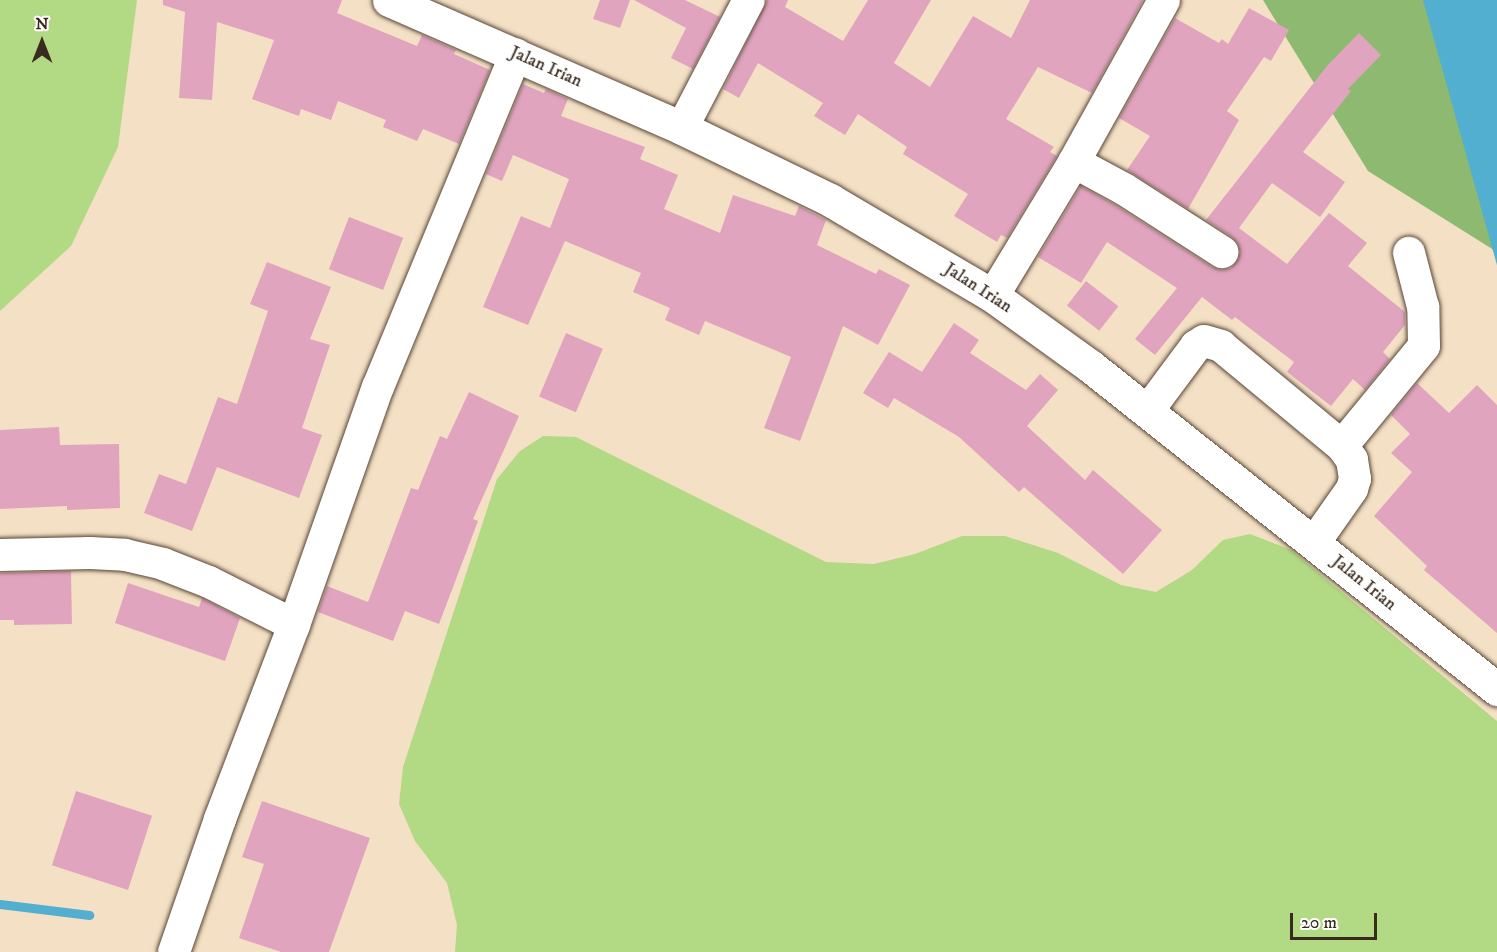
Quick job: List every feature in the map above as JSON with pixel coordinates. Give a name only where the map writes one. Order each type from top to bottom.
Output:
[{"type":"main road","name":"Jalan Irian","points":[[389,0],[682,128],[830,200],[993,296],[1090,366],[1497,689]]},
{"type":"street","points":[[682,128],[749,0]]},
{"type":"street","points":[[993,296],[1074,162],[1164,0]]},
{"type":"street","points":[[174,952],[220,819],[294,626],[378,387],[516,54]]},
{"type":"street","points":[[1074,162],[1124,189],[1222,252]]},
{"type":"street","points":[[1342,446],[1424,346],[1423,307],[1409,253]]},
{"type":"street","points":[[1147,412],[1196,346],[1209,341],[1221,346],[1342,446],[1352,460],[1355,479],[1352,489],[1314,543]]},
{"type":"street","points":[[0,555],[90,553],[125,555],[163,564],[209,582],[294,626]]},
{"type":"green space","points":[[0,0],[137,0],[118,147],[71,246],[0,311]]},
{"type":"green space","points":[[1263,0],[1497,0],[1497,252],[1368,171]]},
{"type":"green space","points":[[543,436],[576,437],[826,562],[874,564],[915,554],[962,536],[1005,536],[1058,553],[1121,585],[1156,592],[1192,570],[1223,540],[1250,534],[1291,550],[1497,721],[1497,952],[455,952],[457,925],[447,883],[415,841],[399,804],[403,767],[497,479],[520,451]]},
{"type":"water","points":[[1423,0],[1497,0],[1497,265]]},
{"type":"building","points":[[163,0],[342,0],[337,13],[417,46],[422,35],[456,50],[454,54],[490,70],[459,144],[423,129],[417,141],[383,127],[386,120],[338,101],[331,120],[301,109],[299,116],[252,99],[274,40],[217,22],[212,100],[179,98],[185,12],[163,5]]},
{"type":"building","points":[[600,0],[630,0],[620,28],[593,19]]},
{"type":"building","points":[[634,0],[685,0],[720,17],[693,69],[671,58],[686,28]]},
{"type":"building","points":[[767,0],[788,0],[785,7],[843,41],[868,0],[931,0],[894,63],[930,87],[973,16],[1011,38],[1030,0],[1143,0],[1092,93],[1038,67],[1006,119],[1054,147],[1050,152],[1057,156],[1007,238],[1001,235],[997,242],[954,216],[968,194],[903,154],[907,147],[858,114],[845,135],[814,116],[823,103],[758,63],[739,98],[723,89]]},
{"type":"building","points":[[1249,8],[1289,30],[1271,61],[1264,57],[1227,111],[1239,120],[1188,209],[1127,170],[1150,136],[1119,118],[1175,18],[1219,43],[1222,39],[1228,44]]},
{"type":"building","points":[[1359,33],[1381,55],[1348,89],[1351,91],[1303,152],[1345,182],[1320,217],[1272,183],[1239,228],[1287,264],[1329,213],[1367,243],[1348,266],[1405,312],[1405,325],[1383,352],[1390,359],[1365,390],[1353,379],[1331,406],[1287,372],[1294,362],[1235,317],[1232,320],[1202,297],[1155,355],[1135,339],[1177,288],[1107,242],[1081,283],[1038,257],[1081,186],[1212,267],[1222,270],[1231,268],[1240,252],[1238,244],[1232,237],[1206,220],[1327,66]]},
{"type":"building","points":[[523,84],[544,93],[546,89],[568,99],[561,116],[645,147],[640,159],[678,175],[664,209],[720,233],[733,195],[795,216],[799,206],[826,220],[817,245],[876,274],[879,269],[910,285],[878,345],[843,326],[800,441],[764,428],[791,357],[705,321],[699,335],[665,320],[670,308],[633,292],[641,273],[565,241],[528,325],[483,307],[521,216],[550,228],[569,179],[513,155],[502,181],[486,174]]},
{"type":"building","points":[[349,217],[403,238],[383,290],[329,269]]},
{"type":"building","points":[[267,262],[331,287],[310,339],[330,345],[302,428],[322,435],[299,498],[217,467],[192,531],[144,513],[159,474],[186,484],[218,397],[237,404],[268,311],[250,304]]},
{"type":"building","points":[[1086,281],[1118,306],[1099,331],[1067,305]]},
{"type":"building","points":[[954,323],[979,340],[970,353],[1026,390],[1040,374],[1058,390],[1027,426],[1085,480],[1093,470],[1162,530],[1123,574],[1024,487],[1019,492],[959,437],[894,398],[888,408],[863,393],[889,352],[922,372]]},
{"type":"building","points":[[566,333],[603,349],[576,412],[539,397]]},
{"type":"building","points":[[1417,383],[1449,413],[1477,385],[1497,405],[1497,633],[1424,570],[1427,566],[1374,516],[1412,472],[1391,453],[1410,434],[1391,415]]},
{"type":"building","points":[[469,392],[519,416],[473,519],[478,521],[439,624],[405,611],[393,641],[318,612],[327,586],[368,602],[411,488],[418,490],[440,436],[447,439]]},
{"type":"building","points":[[59,427],[60,445],[119,444],[120,508],[67,510],[67,506],[0,509],[0,430]]},
{"type":"building","points":[[71,571],[72,624],[14,625],[14,620],[0,620],[0,573]]},
{"type":"building","points":[[128,583],[199,607],[202,598],[240,618],[225,661],[115,623]]},
{"type":"building","points":[[76,791],[152,816],[128,890],[52,865]]},
{"type":"building","points":[[262,801],[370,838],[329,952],[281,952],[239,938],[264,864],[242,857]]},
{"type":"waterway","points":[[0,904],[89,915]]}]
